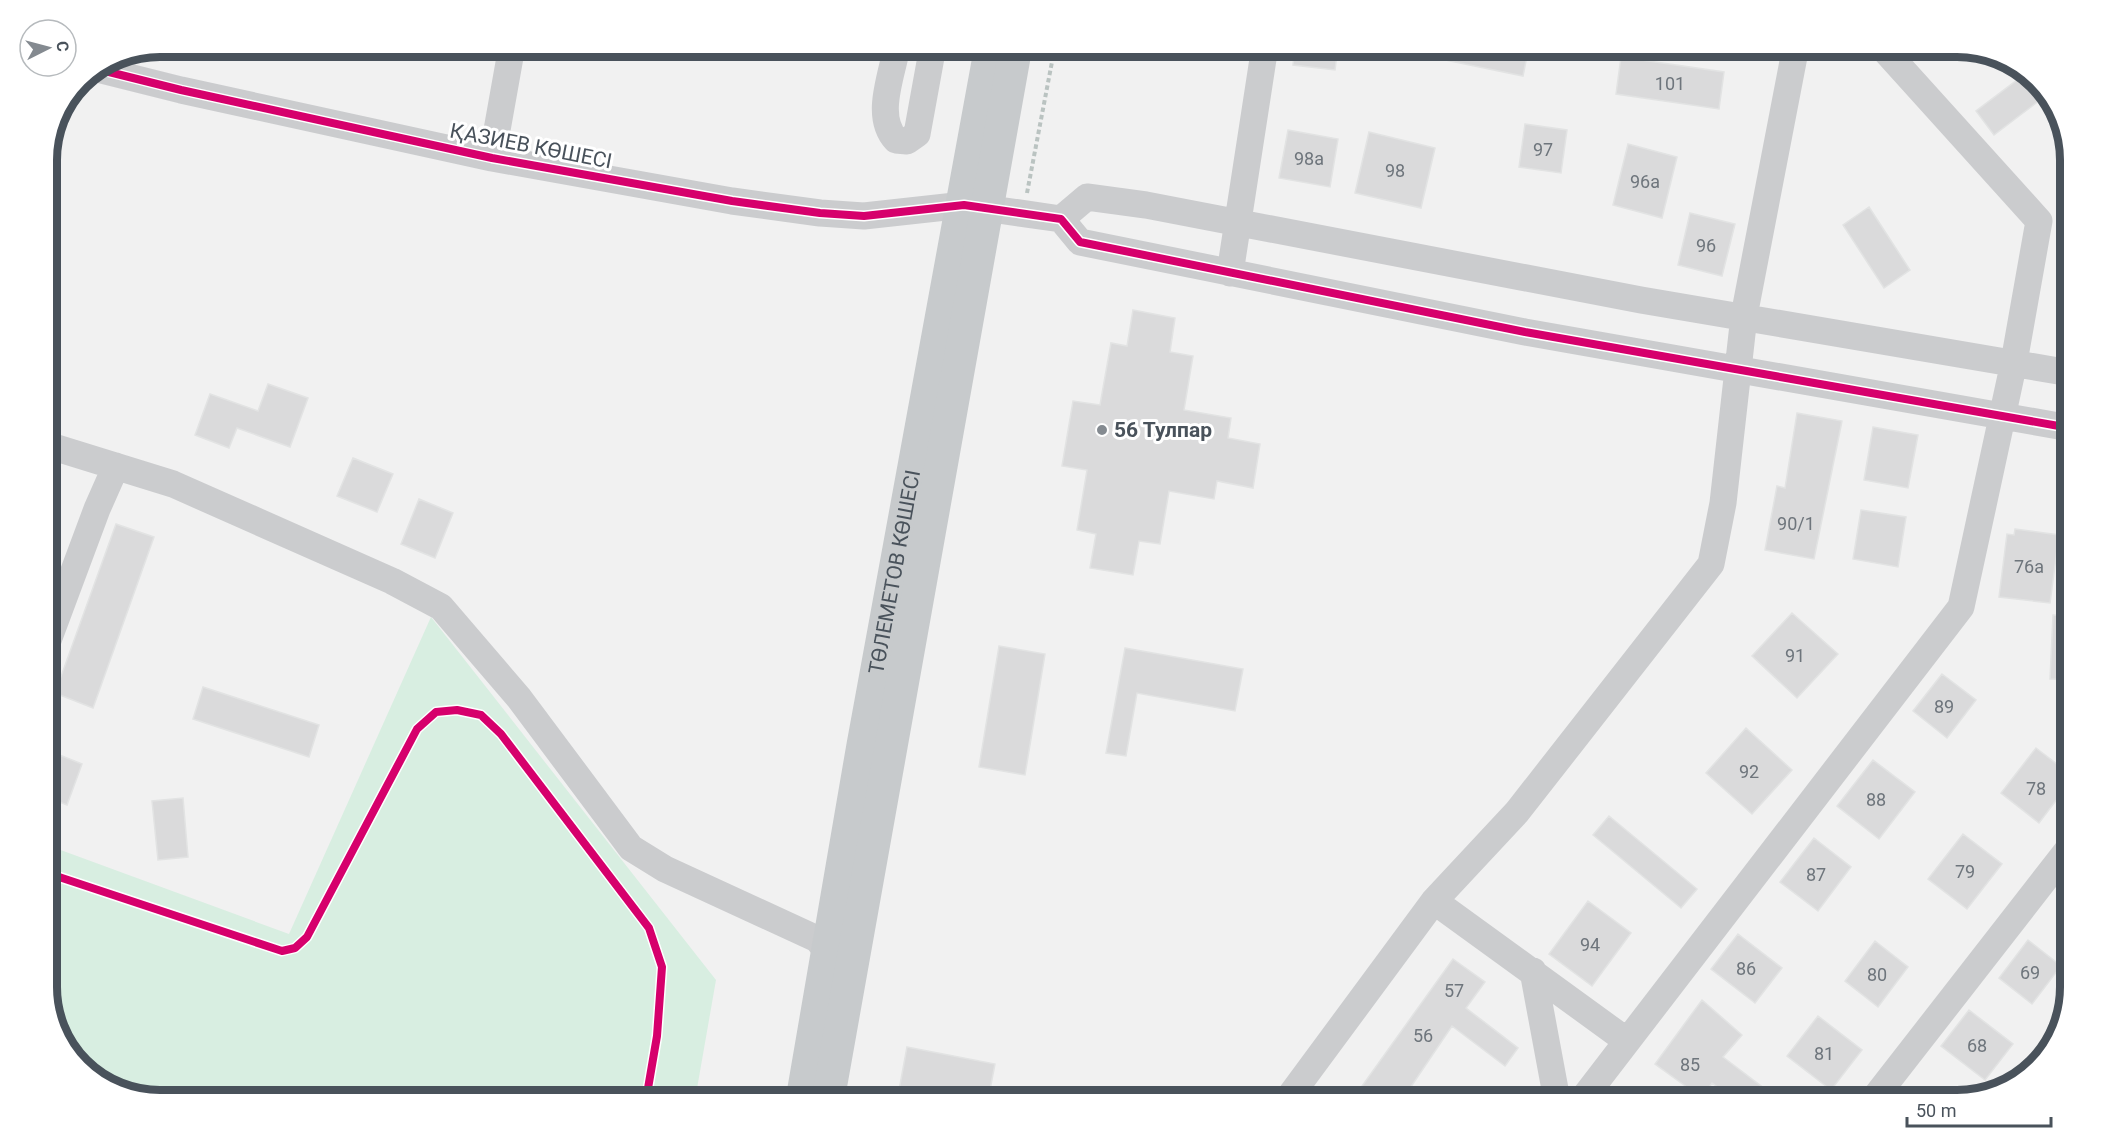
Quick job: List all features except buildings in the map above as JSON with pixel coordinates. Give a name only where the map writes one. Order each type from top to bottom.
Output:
[{"type":"main road","name":"ТӨЛЕМЕТОВ КӨШЕСІ","points":[[976,207],[990,57]]},
{"type":"main road","name":"ТӨЛЕМЕТОВ КӨШЕСІ","points":[[830,1090],[906,586],[976,207],[1013,57]]},
{"type":"main road","name":"ТӨЛЕМЕТОВ КӨШЕСІ","points":[[804,1090],[826,950],[906,586]]},
{"type":"street","points":[[492,158],[510,57]]},
{"type":"street","points":[[895,57],[884,111],[887,130],[896,140],[907,141],[917,134],[931,57]]},
{"type":"street","points":[[1230,273],[1263,57]]},
{"type":"street","points":[[1295,1090],[1434,902],[1517,812],[1711,564],[1723,503],[1744,316],[1794,57]]},
{"type":"street","points":[[1590,1090],[1961,607],[2014,362],[2039,221],[1891,57]]},
{"type":"street","name":"ҚАЗИЕВ КӨШЕСІ","points":[[108,72],[181,90],[492,158],[732,201],[820,213],[864,216],[976,207],[1061,219]]},
{"type":"street","points":[[2060,371],[1641,300],[1239,222],[1087,197],[1061,219],[1080,242],[1525,332],[2060,426]]},
{"type":"street","points":[[57,448],[173,484],[381,577],[441,607],[519,698],[631,848],[665,869],[817,939],[826,950]]},
{"type":"street","points":[[57,616],[96,509],[116,466]]},
{"type":"street","points":[[1882,1090],[2060,860]]},
{"type":"street","points":[[1434,902],[1533,971],[1627,1041]]},
{"type":"street","points":[[1533,971],[1555,1090]]},
{"type":"path","points":[[1023,214],[1053,57]]},
{"type":"green space","points":[[431,617],[716,980],[697,1090],[160,1090],[134,1086],[115,1079],[103,1073],[83,1055],[74,1044],[62,1020],[57,993],[57,849],[289,934]]},
{"type":"cycle path","points":[[108,72],[181,90],[492,158],[732,201],[820,213],[864,216],[964,205],[1061,219],[1080,242],[1525,332],[2060,426]]},
{"type":"cycle path","points":[[57,876],[282,951],[295,948],[307,937],[417,729],[436,712],[457,710],[481,715],[501,734],[649,928],[662,967],[657,1036],[648,1090]]},
{"type":"place","name":"56 Тулпар","points":[[1102,430]]}]
